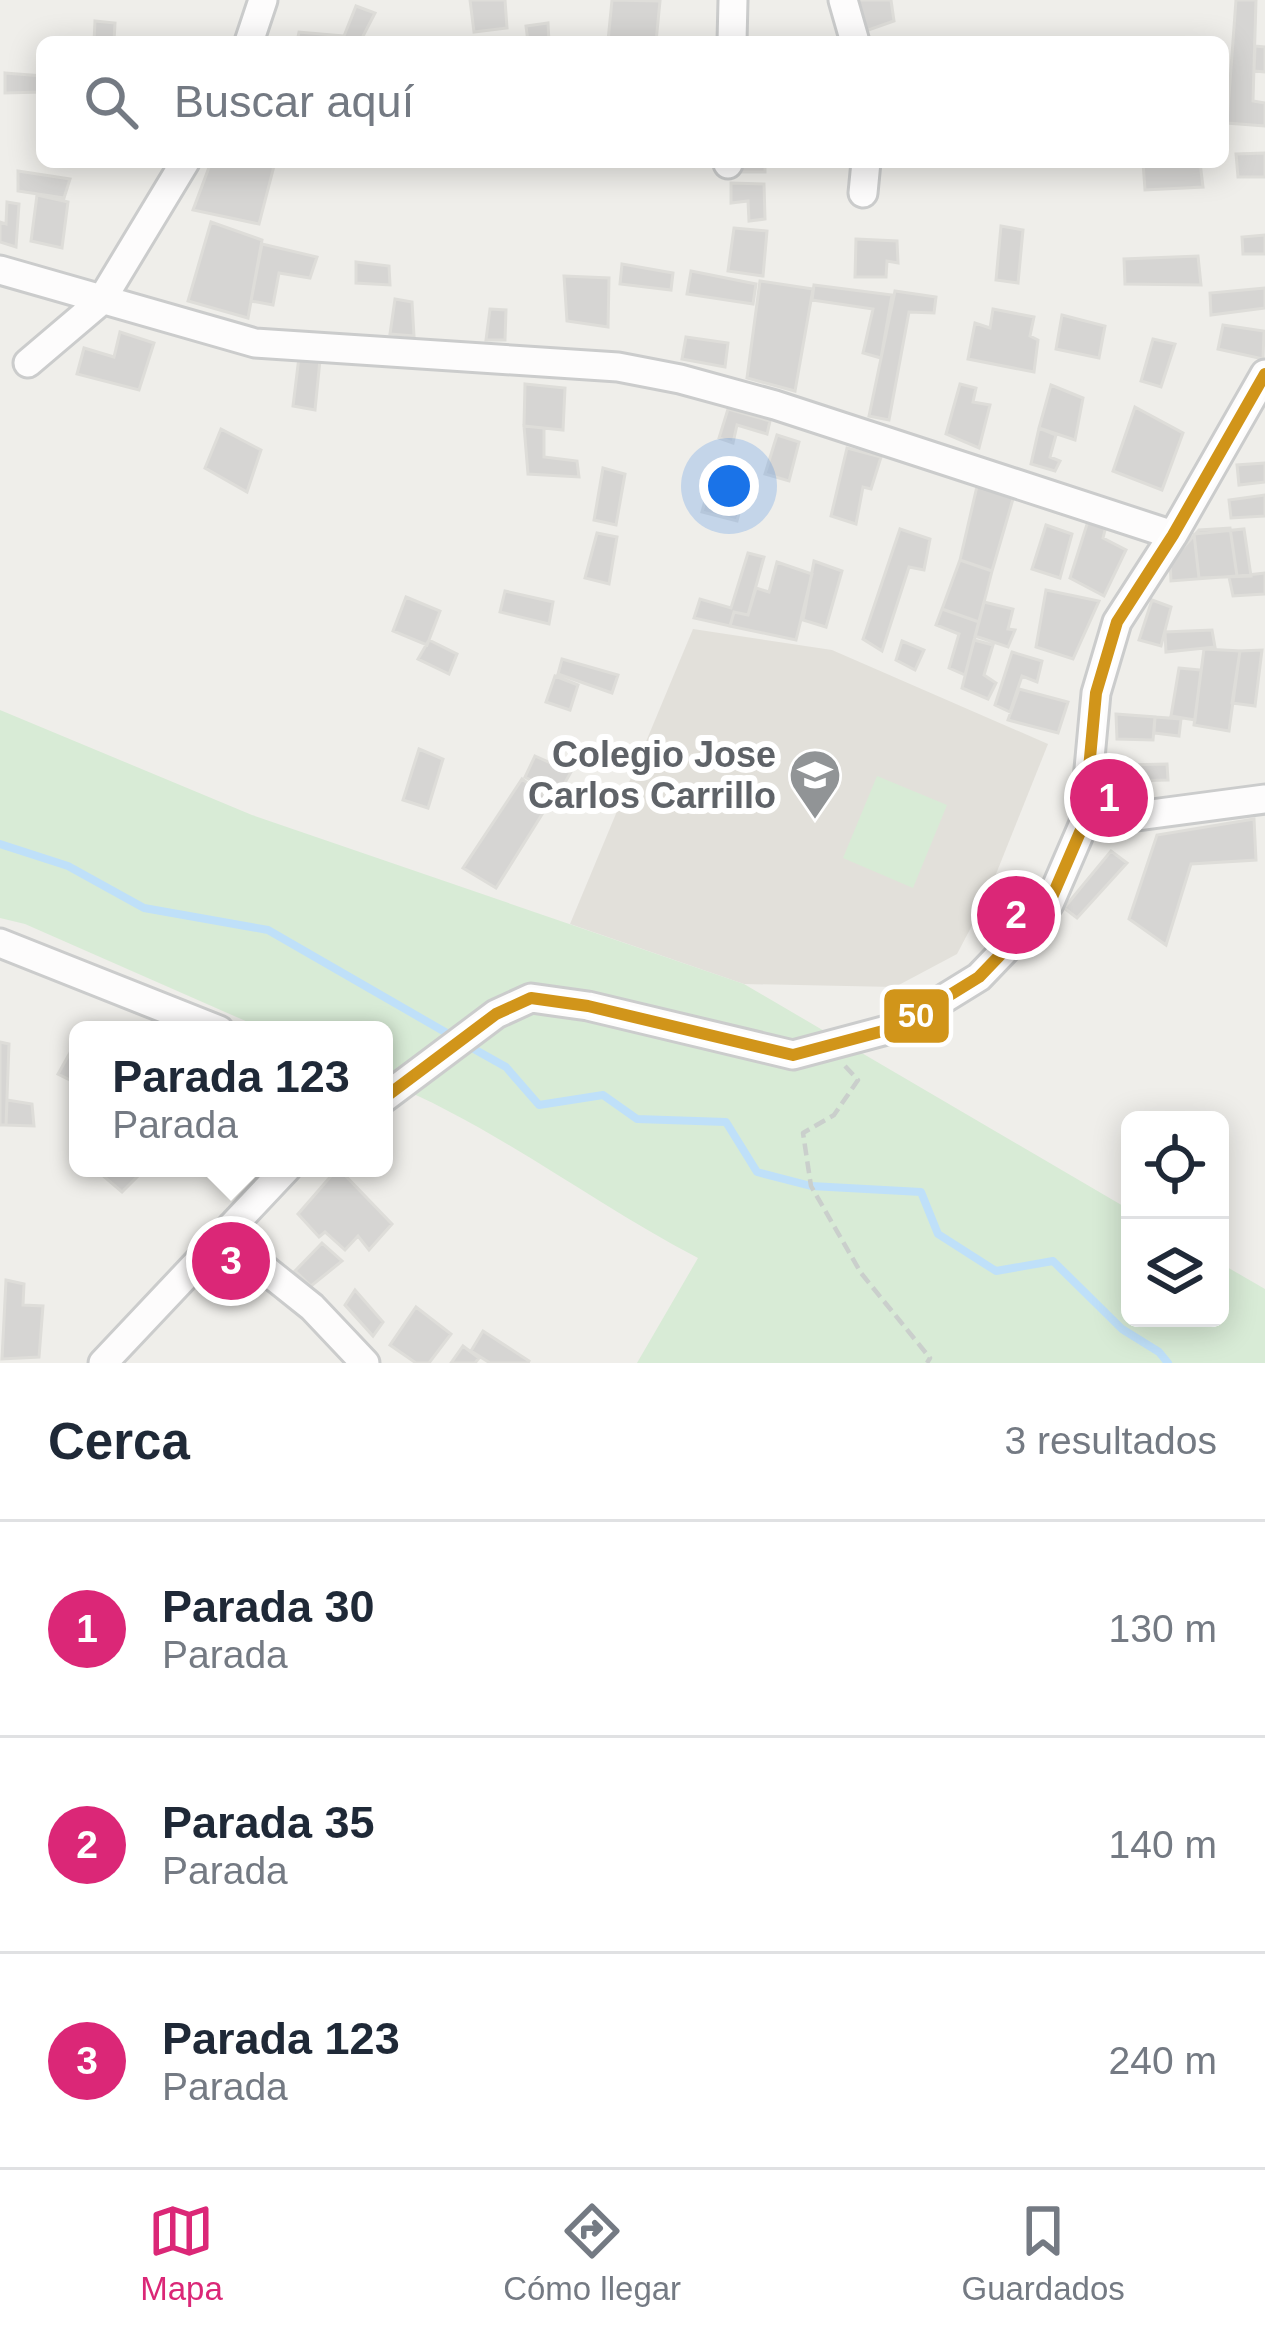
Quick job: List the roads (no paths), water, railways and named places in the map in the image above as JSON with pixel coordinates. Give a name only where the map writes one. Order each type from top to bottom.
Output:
[{"type":"street","points":[[252,36],[263,0]]},
{"type":"street","points":[[732,36],[733,0]]},
{"type":"street","points":[[843,0],[853,36]]},
{"type":"street","points":[[28,363],[101,302],[181,168]]},
{"type":"street","points":[[862,194],[865,168]]},
{"type":"street","points":[[0,270],[255,343],[618,367],[680,379],[775,405],[1173,535]]},
{"type":"street","points":[[395,1091],[496,1014],[531,998],[588,1006],[793,1055],[898,1027],[979,977],[1048,904],[1084,823],[1096,693],[1117,622],[1251,416],[1265,374]]},
{"type":"street","points":[[1084,823],[1265,800]]},
{"type":"street","points":[[0,943],[196,1021]]},
{"type":"street","points":[[103,1363],[278,1177]]},
{"type":"street","points":[[222,1234],[312,1307],[365,1363]]},
{"type":"waterway","points":[[0,844],[68,866],[144,908],[268,930],[452,1036]]},
{"type":"waterway","points":[[465,1044],[506,1067],[539,1105],[603,1095],[637,1119],[726,1122],[757,1172],[811,1186],[921,1192],[938,1234],[996,1271],[1053,1261],[1122,1329],[1168,1363]]},
{"type":"place","name":"Parada 30","points":[[1109,798]]},
{"type":"place","name":"Colegio Jose Carlos Carrillo","points":[[815,821]]},
{"type":"place","name":"Parada 35","points":[[1016,915]]},
{"type":"place","name":"Parada 123","points":[[231,1261]]}]
